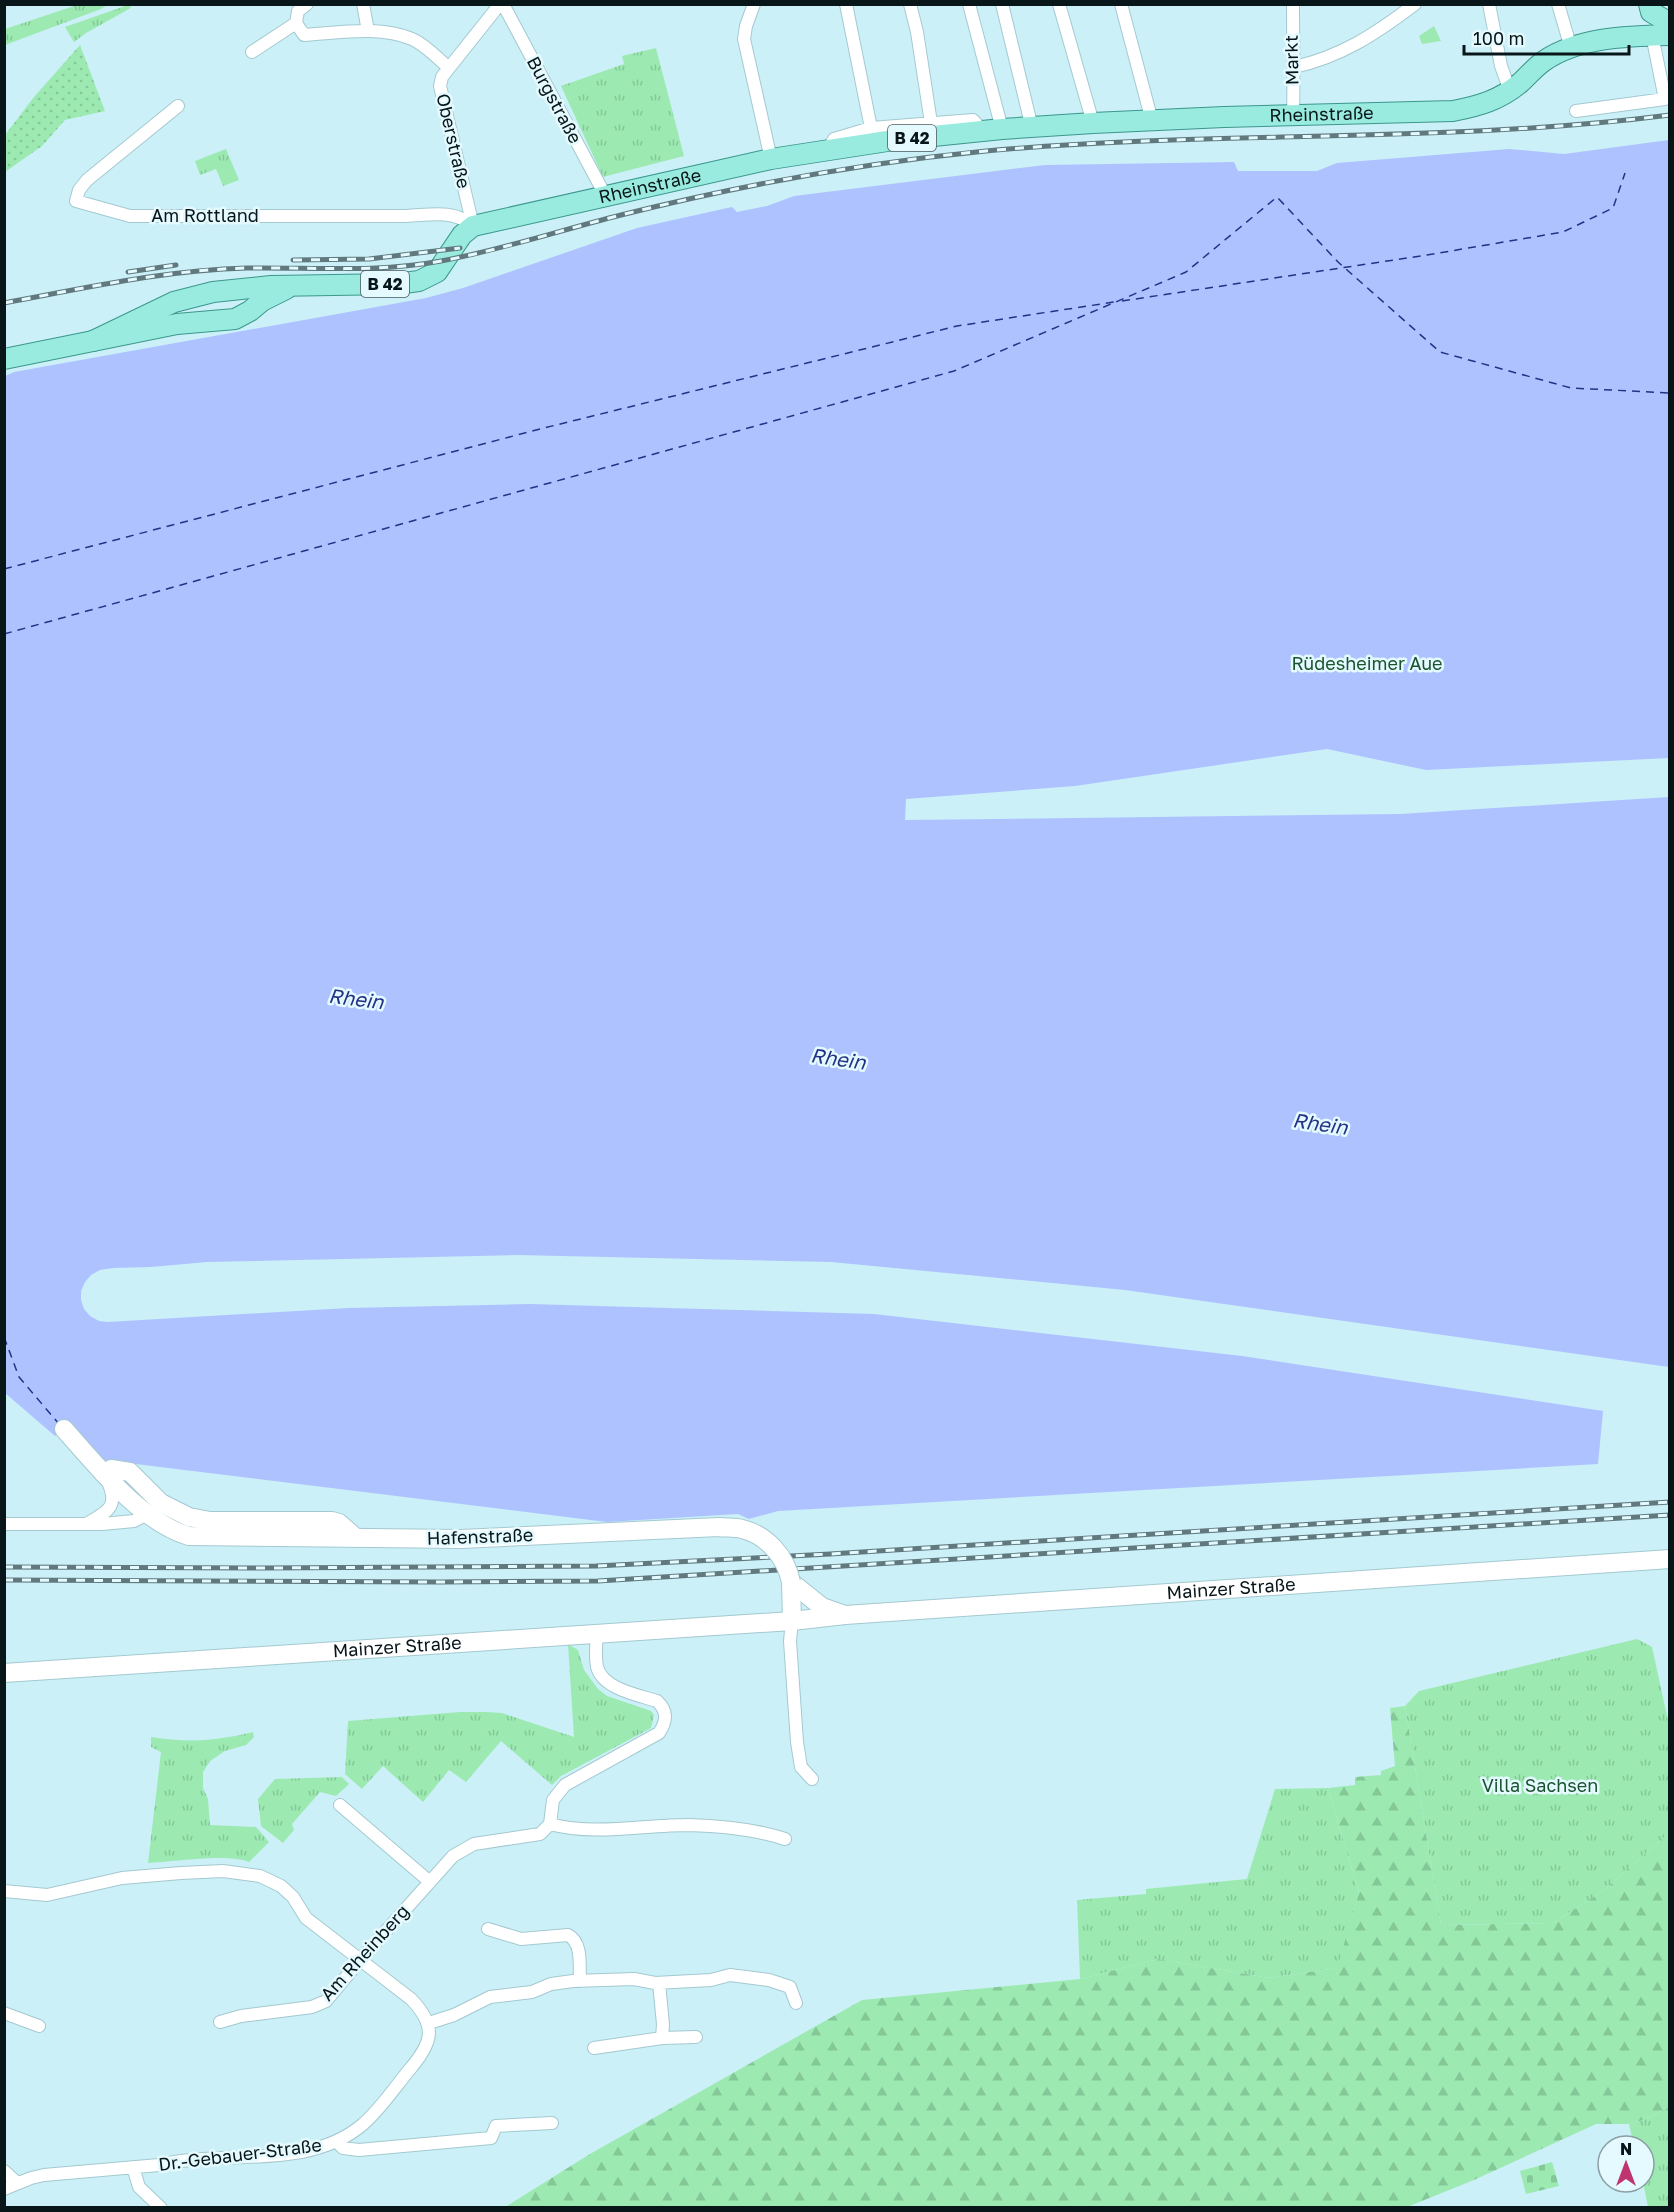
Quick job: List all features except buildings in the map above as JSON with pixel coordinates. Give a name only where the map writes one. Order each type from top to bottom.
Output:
[{"type":"main road","points":[[1653,35],[1648,24],[1650,8],[1670,23]]},
{"type":"main road","name":"Rheinstraße","points":[[473,226],[604,195],[828,149],[993,130],[1093,123],[1453,111],[1486,104],[1510,91],[1543,62],[1571,48],[1587,43],[1653,35]]},
{"type":"main road","name":"B 42","points":[[93,341],[164,306],[213,292],[271,286],[396,284],[426,279],[441,267],[462,235],[473,226]]},
{"type":"main road","name":"B 42","points":[[4,359],[177,324],[235,319],[243,316],[272,295],[292,287]]},
{"type":"main road","name":"Hafenstraße","points":[[64,1430],[104,1474],[147,1514],[171,1530],[196,1537],[461,1539],[719,1527],[741,1529],[758,1535],[770,1544],[789,1571],[792,1621]]},
{"type":"main road","points":[[104,1474],[111,1469],[130,1472],[161,1503],[189,1517],[210,1521],[332,1521],[339,1523],[356,1538]]},
{"type":"main road","name":"Mainzer Straße","points":[[4,1673],[792,1621],[845,1615],[1670,1558]]},
{"type":"main road","name":"Hafenstraße","points":[[791,1582],[822,1607],[845,1615]]},
{"type":"street","points":[[307,4],[298,11],[296,23],[304,35],[392,33],[412,39],[422,45],[449,68]]},
{"type":"street","points":[[363,4],[368,32]]},
{"type":"street","name":"Oberstraße","points":[[473,226],[440,86],[449,68],[502,4]]},
{"type":"street","name":"Burgstraße","points":[[502,4],[604,195]]},
{"type":"street","points":[[754,4],[744,39],[771,159]]},
{"type":"street","points":[[846,4],[871,128]]},
{"type":"street","points":[[910,4],[917,32],[931,123]]},
{"type":"street","points":[[969,4],[993,130]]},
{"type":"street","points":[[1002,4],[1032,128]]},
{"type":"street","points":[[1059,4],[1093,123]]},
{"type":"street","points":[[1120,4],[1152,121]]},
{"type":"street","name":"Markt","points":[[1293,4],[1293,116]]},
{"type":"street","points":[[1294,68],[1331,57],[1353,47],[1385,27],[1415,4]]},
{"type":"street","points":[[1488,4],[1501,66],[1510,91]]},
{"type":"street","points":[[1558,4],[1571,48]]},
{"type":"street","points":[[252,52],[296,23]]},
{"type":"street","points":[[1576,111],[1665,99],[1653,35]]},
{"type":"street","name":"Am Rottland","points":[[178,106],[87,180],[79,190],[76,201],[130,216],[406,216],[449,213],[464,218],[473,226]]},
{"type":"street","name":"Rheinstraße","points":[[828,149],[834,139],[871,128],[973,120],[993,130]]},
{"type":"street","name":"Hafenstraße","points":[[87,1524],[108,1511],[112,1503],[114,1495],[104,1474]]},
{"type":"street","points":[[4,1524],[87,1524],[134,1521],[147,1514]]},
{"type":"street","points":[[792,1621],[790,1641],[797,1742],[801,1767],[812,1779]]},
{"type":"street","points":[[597,1633],[597,1662],[602,1676],[620,1688],[657,1701],[665,1712],[664,1725],[659,1732],[565,1785],[553,1800],[550,1824],[579,1830],[689,1825],[760,1831],[785,1839]]},
{"type":"street","points":[[340,1806],[430,1882]]},
{"type":"street","name":"Am Rheinberg","points":[[220,2022],[240,2016],[312,2007],[326,2001],[453,1856],[467,1847],[490,1840],[540,1834],[550,1824]]},
{"type":"street","points":[[4,1891],[47,1895],[91,1884],[149,1875],[223,1870],[272,1880],[281,1886],[293,1897],[306,1918],[411,1999],[429,2023],[429,2039],[418,2060],[366,2121],[337,2142]]},
{"type":"street","points":[[488,1929],[521,1939],[568,1935],[574,1939],[578,1947],[580,1981]]},
{"type":"street","points":[[429,2023],[454,2015],[490,1997],[532,1992],[551,1984],[580,1981],[634,1979],[659,1983],[711,1980],[719,1976],[730,1975],[748,1976],[790,1987],[796,2003]]},
{"type":"street","points":[[659,1983],[662,2038]]},
{"type":"street","points":[[4,2013],[39,2026]]},
{"type":"street","points":[[594,2048],[662,2038],[696,2037]]},
{"type":"street","name":"Dr.-Gebauer-Straße","points":[[4,2189],[31,2178],[68,2172],[304,2151],[337,2142],[343,2148],[359,2150],[491,2138],[496,2126],[552,2123]]},
{"type":"street","name":"Dr.-Gebauer-Straße","points":[[133,2168],[139,2187],[161,2208]]},
{"type":"street","points":[[4,2171],[17,2183]]},
{"type":"green space","points":[[77,5],[107,5],[5,45],[5,29]]},
{"type":"green space","points":[[128,5],[131,7],[129,9],[74,42],[65,27]]},
{"type":"green space","points":[[1434,26],[1441,41],[1422,44],[1419,36]]},
{"type":"green space","points":[[80,45],[105,111],[65,120],[42,146],[5,172],[5,135],[34,97]]},
{"type":"green space","points":[[656,48],[684,156],[603,177],[561,86],[624,64],[622,56]]},
{"type":"green space","points":[[226,149],[239,180],[223,186],[216,169],[200,175],[195,161]]},
{"type":"green space","name":"Villa Sachsen","points":[[1637,1639],[1652,1647],[1669,1725],[1669,1833],[1604,1890],[1553,1923],[1441,1925],[1405,1706],[1419,1691]]},
{"type":"green space","points":[[568,1644],[578,1650],[584,1670],[598,1689],[607,1696],[651,1711],[654,1715],[651,1728],[561,1776],[552,1785],[501,1741],[466,1782],[449,1770],[423,1802],[383,1766],[362,1789],[345,1774],[348,1721],[460,1712],[502,1713],[574,1737]]},
{"type":"green space","points":[[1405,1706],[1441,1925],[1553,1923],[1604,1890],[1669,1833],[1669,2107],[1629,2124],[1596,2124],[1474,2180],[1407,2207],[505,2207],[590,2154],[862,2000],[1080,1979],[1158,1959],[1269,1978],[1337,1968],[1359,1893],[1328,1788],[1355,1785],[1355,1777],[1381,1775],[1381,1771],[1395,1766],[1390,1708]]},
{"type":"green space","points":[[253,1732],[254,1737],[246,1745],[225,1751],[210,1761],[203,1772],[203,1788],[208,1799],[210,1825],[256,1827],[269,1842],[249,1862],[239,1859],[214,1858],[148,1863],[161,1752],[151,1747],[151,1737],[202,1740]]},
{"type":"green space","points":[[342,1777],[349,1784],[336,1796],[320,1792],[292,1824],[294,1830],[283,1843],[261,1826],[258,1799],[275,1779]]},
{"type":"green space","points":[[1328,1788],[1359,1893],[1338,1968],[1269,1978],[1158,1959],[1080,1979],[1077,1900],[1146,1894],[1146,1889],[1247,1879],[1275,1789]]},
{"type":"green space","points":[[1669,2107],[1669,2207],[1648,2207],[1645,2194],[1656,2194],[1656,2134],[1631,2134],[1629,2124]]},
{"type":"green space","points":[[1552,2162],[1559,2186],[1526,2194],[1520,2171]]},
{"type":"water","name":"Rhein","points":[[1669,140],[1669,758],[1426,770],[1327,749],[1075,786],[906,799],[905,820],[1400,814],[1669,797],[1669,1367],[1125,1290],[831,1262],[517,1255],[207,1262],[100,1270],[91,1275],[81,1291],[84,1309],[90,1316],[99,1321],[108,1322],[348,1308],[530,1304],[874,1314],[1242,1356],[1603,1411],[1598,1464],[778,1511],[749,1519],[738,1514],[607,1522],[103,1460],[64,1429],[55,1436],[5,1393],[5,376],[14,372],[426,298],[463,288],[637,228],[732,207],[737,212],[767,206],[794,196],[1045,165],[1234,162],[1238,171],[1317,171],[1337,163],[1509,149],[1564,154]]},
{"type":"ferry route","points":[[1122,301],[1563,232],[1613,208],[1625,173]]},
{"type":"ferry route","points":[[4,634],[954,371],[1186,272],[1277,197],[1338,262],[1440,352],[1571,388],[1670,393]]},
{"type":"ferry route","points":[[4,569],[544,428],[957,326],[1114,302]]},
{"type":"ferry route","points":[[4,1337],[19,1377],[59,1424]]},
{"type":"railway","points":[[4,303],[125,281],[216,269],[368,268],[417,265],[508,246],[621,215],[712,194],[802,176],[940,156],[1072,145],[1157,141],[1499,130],[1670,115]]},
{"type":"railway","points":[[293,260],[369,259],[460,248]]},
{"type":"railway","points":[[128,272],[176,265]]},
{"type":"railway","points":[[4,1567],[596,1566],[830,1554],[1670,1502]]},
{"type":"railway","points":[[4,1580],[598,1581],[1670,1515]]},
{"type":"park label","name":"Rüdesheimer Aue","points":[[1367,664]]}]
